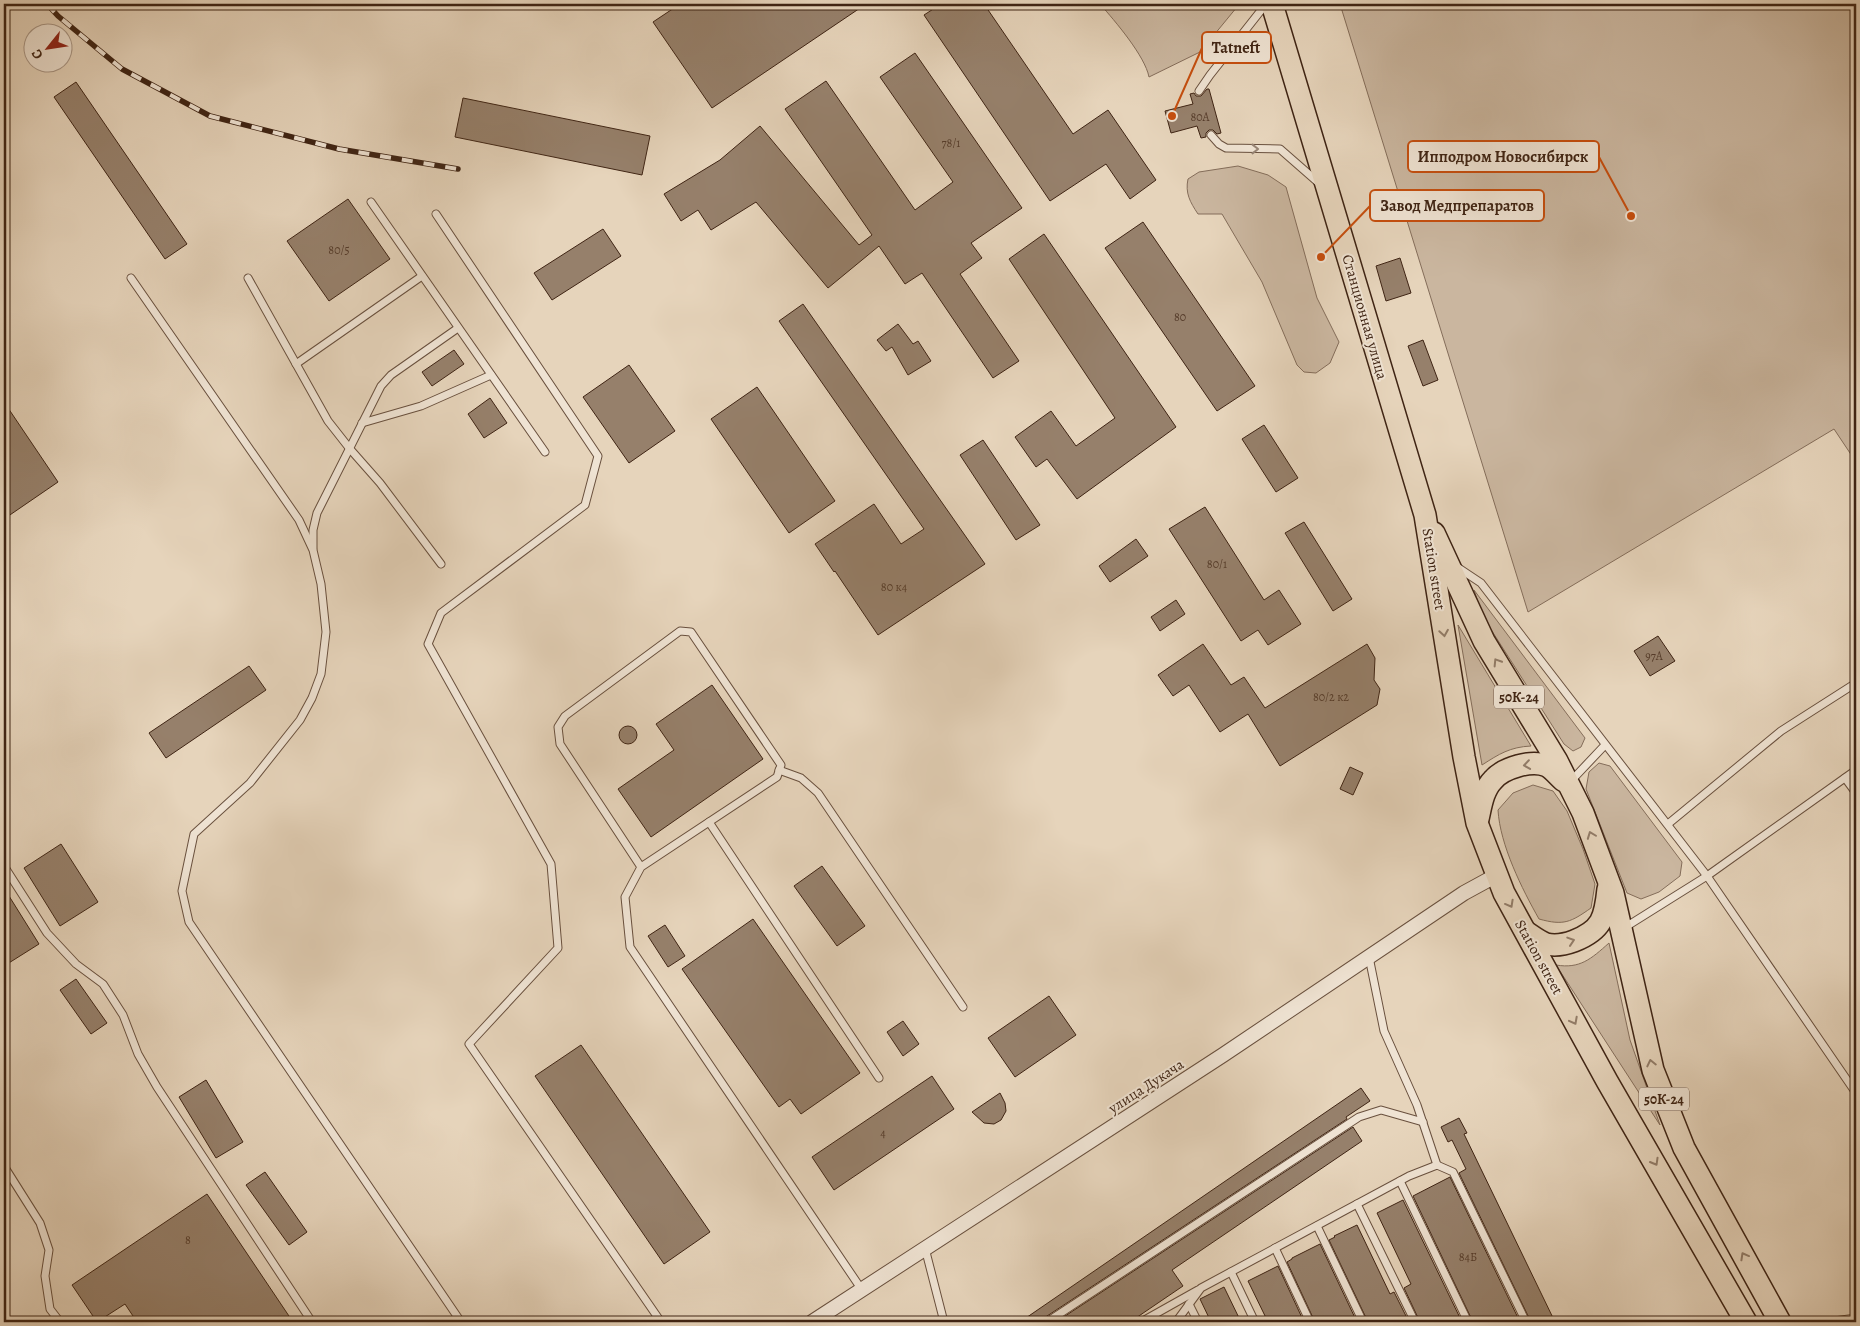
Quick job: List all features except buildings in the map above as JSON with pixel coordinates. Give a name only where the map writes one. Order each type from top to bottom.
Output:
[{"type":"main road","name":"Станционная улица","points":[[1272,4],[1425,515]]},
{"type":"main road","name":"Station street","points":[[1425,515],[1484,641],[1552,753],[1583,813],[1613,892],[1622,930]]},
{"type":"main road","name":"Station street","points":[[1425,515],[1464,757],[1477,823],[1504,893],[1607,1081],[1746,1322]]},
{"type":"main road","points":[[1477,823],[1484,796],[1493,779],[1511,768],[1532,763],[1546,766],[1568,785]]},
{"type":"main road","points":[[1526,932],[1546,944],[1565,944],[1589,935],[1601,922],[1606,907],[1608,880]]},
{"type":"main road","name":"50К-24","points":[[1622,930],[1653,1070],[1681,1139],[1780,1322]]},
{"type":"street","name":"улица Дукача","points":[[812,1322],[1217,1059],[1368,955],[1464,892],[1497,875]]},
{"type":"lane","points":[[1199,91],[1266,4]]},
{"type":"lane","points":[[1211,136],[1226,148],[1280,149],[1329,192]]},
{"type":"lane","points":[[370,202],[545,452]]},
{"type":"lane","points":[[436,214],[598,456],[585,505],[441,612],[428,644],[552,864],[558,948],[469,1044],[661,1322]]},
{"type":"lane","points":[[296,364],[422,276]]},
{"type":"lane","points":[[131,278],[299,520],[313,550],[321,584],[326,632],[320,674],[312,698],[300,720],[250,783],[194,834],[182,891],[189,922],[461,1322]]},
{"type":"lane","points":[[248,278],[328,421],[380,483],[441,564]]},
{"type":"lane","points":[[313,550],[313,530],[317,513],[376,394],[391,375],[458,328]]},
{"type":"lane","points":[[362,423],[421,406],[491,375]]},
{"type":"lane","points":[[1448,562],[1481,583],[1668,824],[1707,876],[1856,1093]]},
{"type":"lane","points":[[641,867],[560,744],[558,727],[564,716],[680,631],[691,632],[781,765],[777,776],[641,867],[625,897],[630,947],[862,1291]]},
{"type":"lane","points":[[1668,824],[1780,731],[1856,683]]},
{"type":"lane","points":[[1568,785],[1605,745]]},
{"type":"lane","points":[[779,770],[801,778],[818,793],[963,1006]]},
{"type":"lane","points":[[1622,930],[1707,876],[1856,770]]},
{"type":"lane","points":[[1846,778],[1856,793]]},
{"type":"lane","points":[[709,822],[880,1078]]},
{"type":"lane","points":[[4,866],[47,932],[76,964],[103,984],[123,1015],[138,1054],[157,1086],[312,1322]]},
{"type":"lane","points":[[1368,955],[1384,1031],[1417,1105],[1437,1165]]},
{"type":"lane","points":[[1047,1322],[1359,1117],[1381,1110],[1423,1122]]},
{"type":"lane","points":[[1141,1322],[1400,1181],[1437,1165],[1453,1172],[1526,1322]]},
{"type":"lane","points":[[4,1166],[40,1223],[49,1250],[45,1276],[50,1309],[60,1322]]},
{"type":"lane","points":[[1400,1181],[1468,1322]]},
{"type":"lane","points":[[1358,1204],[1415,1322]]},
{"type":"lane","points":[[1317,1226],[1363,1322]]},
{"type":"lane","points":[[925,1248],[944,1322]]},
{"type":"lane","points":[[1275,1248],[1310,1322]]},
{"type":"lane","points":[[1231,1272],[1255,1322]]},
{"type":"lane","points":[[1176,1322],[1201,1288]]},
{"type":"lane","points":[[1190,1304],[1198,1322]]},
{"type":"lane","points":[[1827,1322],[1856,1318]]},
{"type":"shaded area","points":[[1100,4],[1236,4],[1237,7],[1200,52],[1149,77],[1136,49]]},
{"type":"shaded area","points":[[1340,4],[1856,4],[1856,462],[1834,429],[1528,612]]},
{"type":"shaded area","points":[[1238,166],[1268,175],[1286,187],[1317,298],[1339,342],[1330,363],[1316,373],[1304,372],[1297,365],[1262,282],[1222,214],[1198,214],[1189,197],[1187,189],[1188,179],[1199,172]]},
{"type":"shaded area","points":[[1474,590],[1585,738],[1581,747],[1573,751],[1564,744],[1483,617]]},
{"type":"shaded area","points":[[1458,625],[1531,746],[1505,752],[1482,765]]},
{"type":"shaded area","points":[[1599,763],[1610,766],[1682,862],[1680,876],[1659,892],[1641,899],[1627,893],[1586,789],[1589,772]]},
{"type":"shaded area","points":[[1533,785],[1553,791],[1567,811],[1595,884],[1591,908],[1578,917],[1567,921],[1555,922],[1539,919],[1519,881],[1503,838],[1498,810],[1513,793]]},
{"type":"shaded area","points":[[1609,943],[1630,1040],[1660,1125],[1556,965],[1572,966],[1585,962]]},
{"type":"railway","points":[[47,4],[58,16],[122,69],[210,116],[339,149],[458,169]]},
{"type":"place","name":"Tatneft","points":[[1172,116]]},
{"type":"place","name":"Ипподром Новосибирск","points":[[1631,216]]},
{"type":"place","name":"Завод Медпрепаратов","points":[[1321,257]]}]
